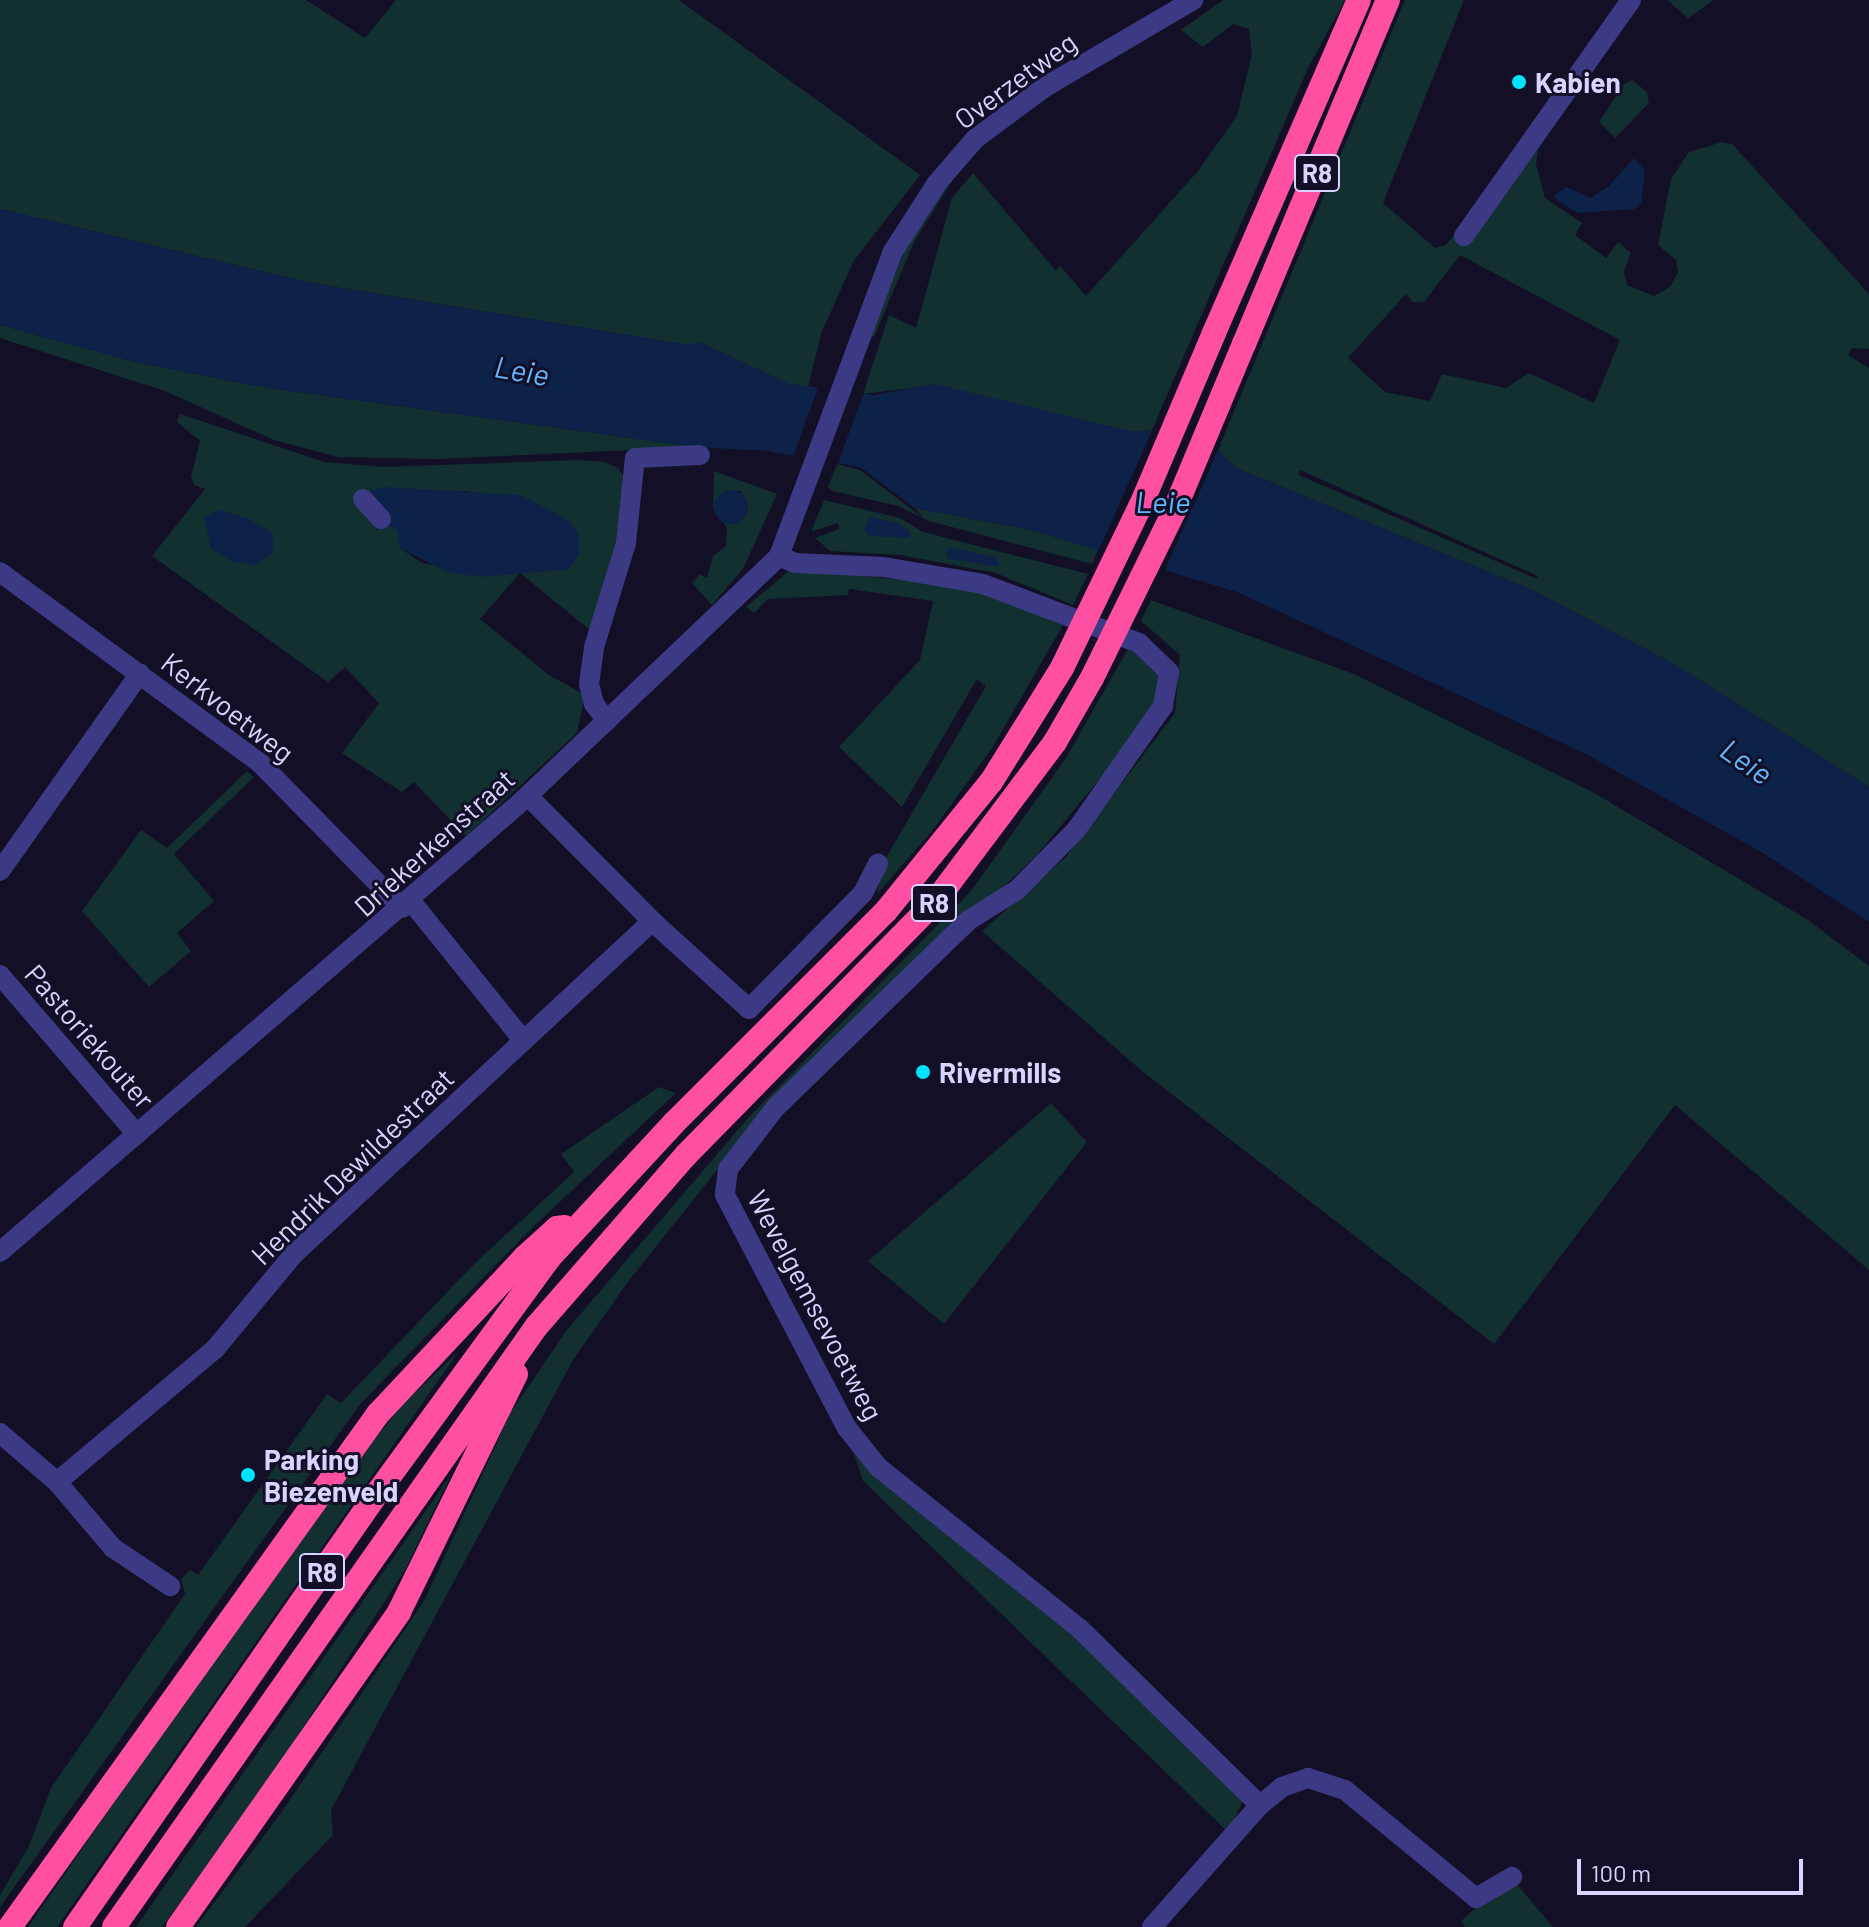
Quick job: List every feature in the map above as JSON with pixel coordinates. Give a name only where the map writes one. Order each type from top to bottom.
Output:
[{"type":"highway","name":"R8","points":[[75,1927],[484,1343],[579,1225],[886,911],[991,782],[1062,668],[1144,498],[1359,0]]},
{"type":"highway","name":"R8","points":[[114,1927],[536,1327],[676,1166],[935,902],[1055,742],[1092,678],[1174,511],[1388,0]]},
{"type":"highway","points":[[10,1927],[378,1414],[525,1257],[557,1228],[579,1225]]},
{"type":"highway","points":[[178,1927],[399,1612],[536,1327]]},
{"type":"street","name":"Overzetweg","points":[[829,417],[906,228],[975,139],[1081,64],[1193,0]]},
{"type":"street","points":[[1464,236],[1631,0]]},
{"type":"street","name":"Driekerkenstraat","points":[[4,1240],[137,1134],[406,904],[528,796],[779,556],[829,417]]},
{"type":"street","points":[[607,721],[594,704],[589,684],[594,647],[626,543],[635,458],[700,455]]},
{"type":"street","points":[[363,499],[381,519]]},
{"type":"street","name":"Wevelgemsevoetweg","points":[[779,556],[795,563],[884,567],[983,584],[1139,643],[1169,672],[1163,706],[1077,829],[1017,890],[969,920],[776,1107],[728,1169],[725,1195],[847,1428],[878,1467],[1080,1629],[1260,1805]]},
{"type":"street","name":"Kerkvoetweg","points":[[0,572],[140,673],[280,781],[406,904],[523,1040]]},
{"type":"street","points":[[4,858],[140,673]]},
{"type":"street","points":[[528,796],[652,921],[749,1009],[863,893],[878,864]]},
{"type":"street","name":"Hendrik Dewildestraat","points":[[57,1482],[222,1342],[294,1254],[652,921]]},
{"type":"street","name":"Pastoriekouter","points":[[0,975],[137,1134]]},
{"type":"street","points":[[0,1433],[57,1482],[113,1548],[170,1586]]},
{"type":"street","points":[[1152,1927],[1260,1805],[1295,1782],[1322,1778],[1389,1823],[1476,1898],[1512,1877]]},
{"type":"green space","points":[[0,0],[306,0],[365,38],[396,0],[679,0],[920,175],[853,262],[821,334],[808,388],[789,384],[699,342],[689,345],[311,283],[0,209]]},
{"type":"green space","points":[[1223,0],[1345,0],[1308,68],[1152,430],[1133,432],[935,385],[863,394],[889,315],[916,328],[952,198],[973,173],[1056,271],[1060,266],[1086,296],[1198,171],[1237,116],[1252,54],[1249,29],[1233,24],[1203,47],[1181,30]]},
{"type":"green space","points":[[1405,0],[1464,0],[1383,203],[1435,248],[1446,245],[1515,155],[1539,142],[1536,164],[1545,198],[1582,223],[1575,235],[1606,258],[1618,242],[1631,253],[1624,271],[1627,285],[1654,296],[1670,287],[1678,272],[1676,260],[1658,245],[1671,179],[1689,152],[1722,142],[1732,144],[1869,294],[1869,349],[1853,348],[1848,355],[1869,368],[1869,787],[1674,664],[1532,590],[1236,468],[1218,450]],"holes":[[[1460,255],[1620,340],[1594,403],[1529,373],[1506,388],[1442,374],[1430,401],[1385,392],[1348,358],[1406,294],[1413,302],[1424,302]],[[1300,470],[1538,576],[1537,579],[1299,475]]]},
{"type":"green space","points":[[1667,0],[1714,0],[1688,18]]},
{"type":"green space","points":[[1632,80],[1647,92],[1649,103],[1615,138],[1599,122],[1624,84]]},
{"type":"green space","points":[[964,162],[914,242],[874,337],[870,336],[910,237]]},
{"type":"green space","points":[[0,325],[136,362],[268,388],[696,447],[438,459],[338,457],[274,440],[165,391],[0,338]]},
{"type":"green space","points":[[180,414],[324,462],[384,467],[577,460],[604,462],[618,468],[624,478],[622,521],[591,631],[520,573],[480,619],[549,675],[585,695],[577,733],[466,836],[414,782],[402,792],[342,753],[379,703],[345,667],[328,682],[152,556],[205,489],[194,485],[191,477],[200,441],[177,422]],"holes":[[[469,491],[568,569],[500,575],[422,563],[400,548],[398,530],[379,521],[431,492]]]},
{"type":"green space","points":[[837,464],[860,470],[923,518],[915,508],[1031,530],[1098,550],[1092,564],[929,521],[898,506],[832,491],[828,487]]},
{"type":"green space","points":[[714,471],[777,494],[743,569],[712,605],[692,583],[700,574],[707,578],[713,556],[726,546],[727,528],[713,508]],"holes":[[[725,491],[741,491],[743,516],[733,525]]]},
{"type":"green space","points":[[824,500],[900,518],[923,532],[1088,574],[1073,605],[996,573],[900,555],[830,551],[815,538],[839,529],[838,523],[811,532]]},
{"type":"green space","points":[[791,569],[966,586],[1063,625],[992,748],[932,831],[877,894],[883,863],[986,686],[977,679],[902,807],[839,747],[920,660],[933,601],[849,589],[848,595],[768,599],[754,613],[746,607]]},
{"type":"green space","points":[[1151,600],[1354,674],[1596,794],[1808,920],[1869,966],[1869,1270],[1675,1105],[1494,1344],[1142,1071],[982,931],[1066,857],[1175,713],[1180,655],[1141,621]]},
{"type":"green space","points":[[1128,649],[1155,663],[1161,678],[1160,694],[1125,748],[1036,856],[753,1125],[627,1283],[573,1360],[331,1810],[333,1835],[245,1927],[196,1927],[283,1810],[424,1601],[511,1412],[566,1331],[748,1118],[971,891],[1066,758]]},
{"type":"green space","points":[[247,771],[254,777],[174,854],[214,901],[177,933],[191,951],[149,987],[82,911],[141,830],[167,848]]},
{"type":"green space","points":[[659,1087],[676,1093],[533,1227],[361,1403],[0,1907],[0,1895],[29,1846],[51,1788],[185,1594],[181,1579],[190,1570],[198,1575],[327,1394],[341,1403],[475,1263],[574,1172],[561,1154]]},
{"type":"green space","points":[[1051,1103],[1087,1142],[944,1324],[868,1261]]},
{"type":"green space","points":[[459,1351],[57,1927],[28,1927],[296,1540],[402,1405]]},
{"type":"green space","points":[[851,1445],[1037,1598],[1244,1799],[1228,1832],[863,1481]]},
{"type":"green space","points":[[452,1473],[405,1570],[258,1797],[162,1927],[136,1927]]},
{"type":"green space","points":[[1515,1882],[1553,1927],[1465,1927],[1461,1921],[1479,1905]]},
{"type":"water","points":[[1634,158],[1645,171],[1641,203],[1635,209],[1578,213],[1556,200],[1555,195],[1566,187],[1591,198],[1609,186]]},
{"type":"water","name":"Leie","points":[[0,209],[311,283],[689,345],[699,342],[790,384],[874,395],[935,384],[1133,432],[1152,430],[1218,450],[1236,468],[1532,590],[1674,664],[1869,787],[1869,922],[1763,853],[1584,753],[1237,592],[1031,530],[915,508],[860,467],[768,451],[696,447],[268,388],[136,362],[0,325]]},
{"type":"water","points":[[383,487],[521,495],[568,520],[579,536],[579,555],[569,569],[480,577],[447,572],[400,548],[397,530],[379,520],[361,501],[369,491]]},
{"type":"water","points":[[731,490],[743,495],[748,507],[743,519],[731,524],[719,519],[714,507],[719,495]]},
{"type":"water","points":[[219,510],[247,518],[273,533],[273,553],[255,565],[233,562],[211,549],[204,517]]},
{"type":"water","points":[[870,517],[898,523],[911,532],[909,538],[869,536],[864,530]]},
{"type":"water","points":[[946,549],[997,558],[1000,567],[948,559]]},
{"type":"pier","points":[[820,382],[865,390],[836,468],[792,460]]},
{"type":"pier","points":[[1154,426],[1220,446],[1163,574],[1097,554]]},
{"type":"place","name":"Kabien","points":[[1519,82]]},
{"type":"place","name":"Rivermills","points":[[923,1072]]},
{"type":"place","name":"Parking Biezenveld","points":[[248,1475]]}]
